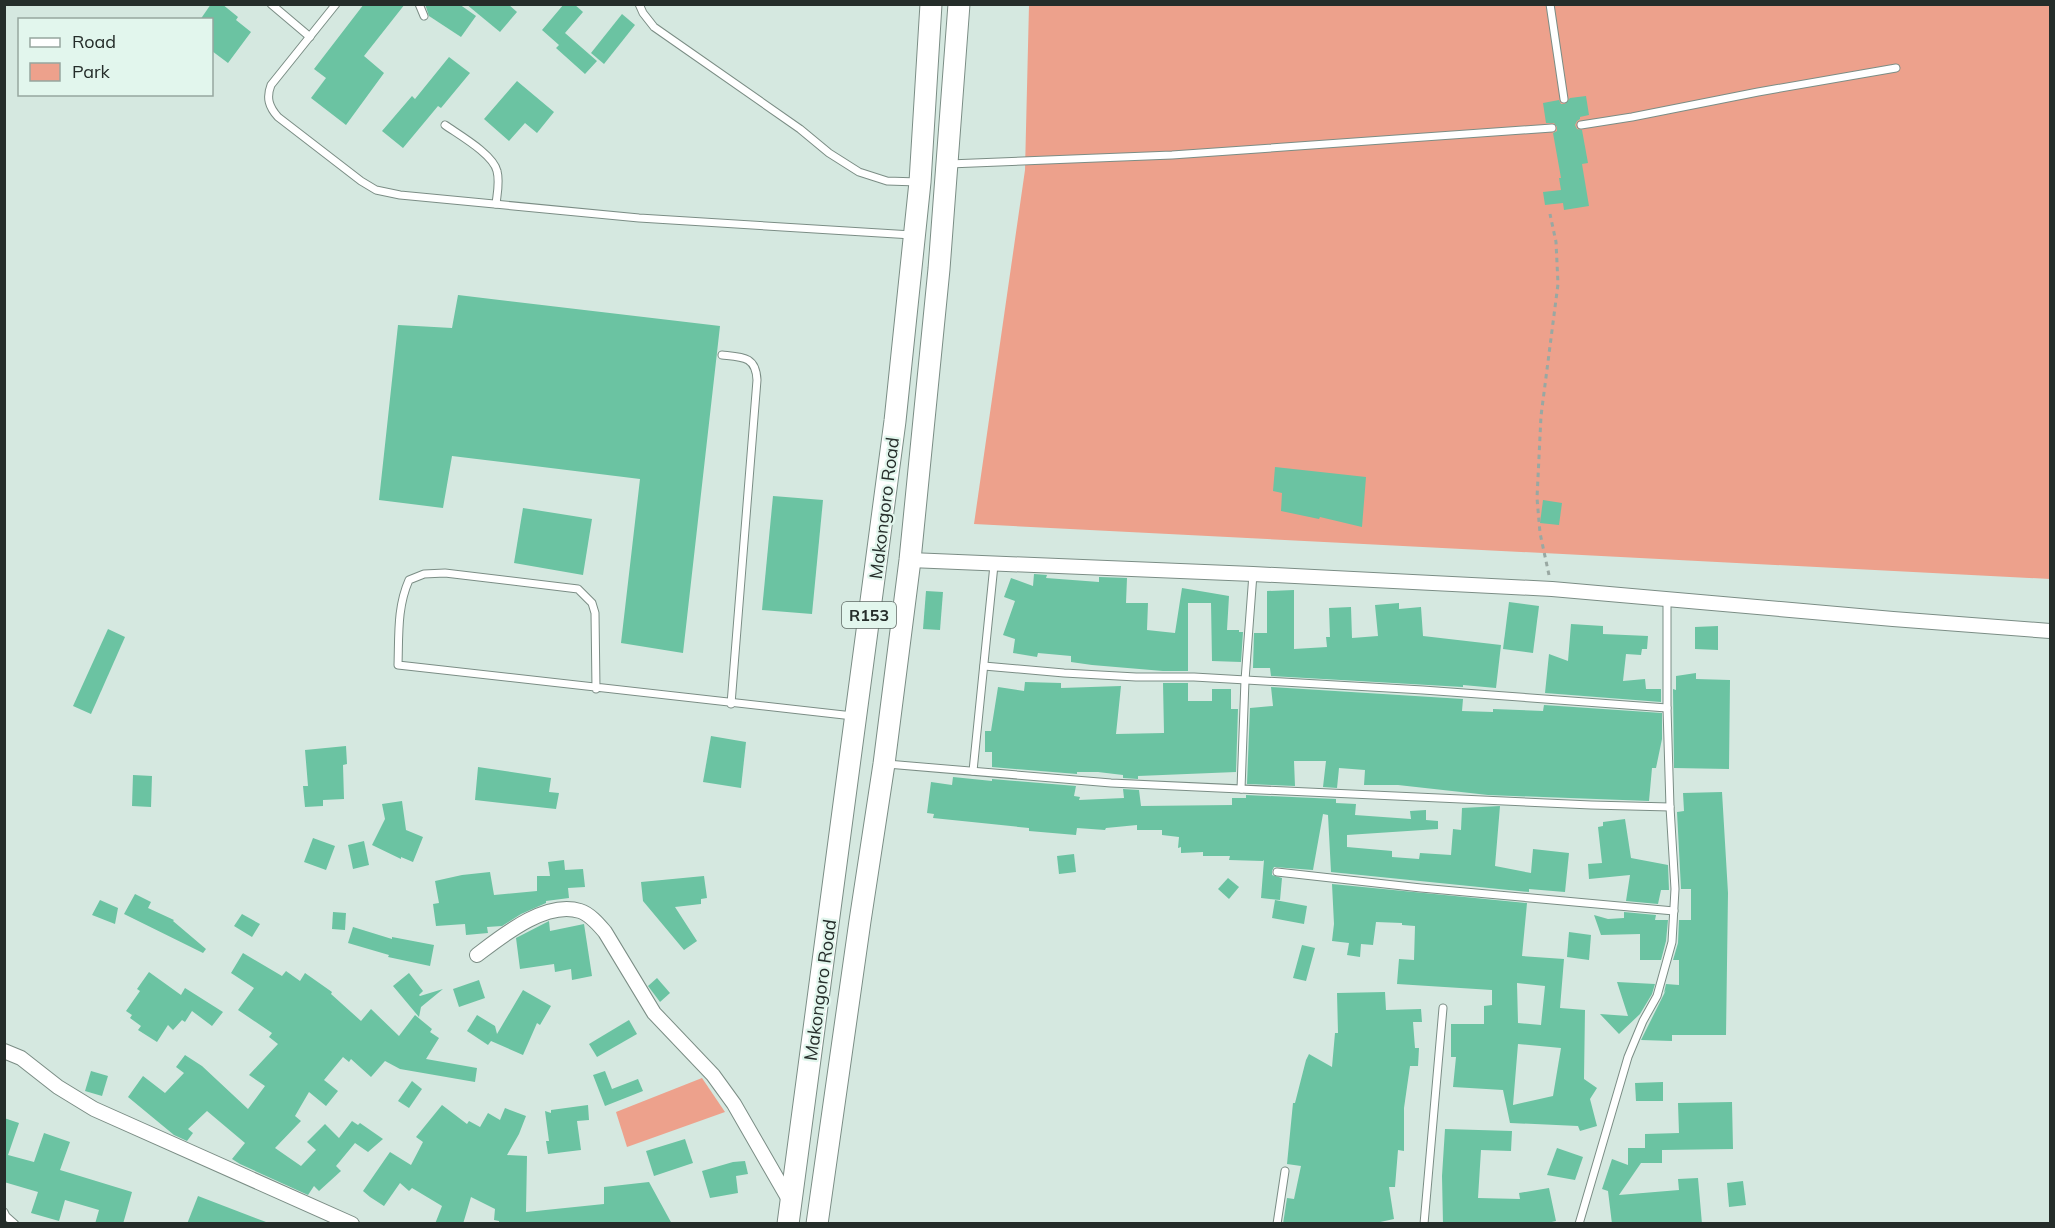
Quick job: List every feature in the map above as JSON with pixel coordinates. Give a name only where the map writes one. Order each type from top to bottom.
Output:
[{"type":"main road","name":"Makongoro Road","points":[[789,1213],[895,421],[920,182],[931,4]]},
{"type":"main road","name":"Makongoro Road","points":[[817,1224],[884,764],[910,560],[938,280],[959,4]]},
{"type":"street","points":[[910,560],[1552,589],[2050,631]]},
{"type":"street","points":[[477,955],[507,932],[540,915],[562,909],[581,911],[595,921],[605,932],[654,1013],[713,1075],[734,1104],[789,1213]]},
{"type":"street","points":[[4,1051],[21,1058],[58,1087],[94,1109],[352,1224]]},
{"type":"lane","points":[[271,4],[310,38]]},
{"type":"lane","points":[[336,4],[271,85],[268,93],[269,102],[278,117],[376,190],[400,195],[650,218],[914,235]]},
{"type":"lane","points":[[419,4],[424,16]]},
{"type":"lane","points":[[639,4],[654,27],[800,129],[829,153],[859,172],[887,181],[920,182]]},
{"type":"lane","points":[[1550,4],[1564,99]]},
{"type":"lane","points":[[1581,125],[1896,68]]},
{"type":"lane","points":[[445,126],[494,164],[498,183],[496,204]]},
{"type":"lane","points":[[947,164],[1172,155],[1552,128]]},
{"type":"lane","points":[[722,355],[740,357],[752,362],[757,369],[758,380],[731,704]]},
{"type":"lane","points":[[973,771],[994,565]]},
{"type":"lane","points":[[596,689],[595,613],[592,603],[578,589],[445,573],[424,574],[409,580],[402,596],[399,614],[398,665],[596,689],[856,717]]},
{"type":"lane","points":[[1240,789],[1253,574]]},
{"type":"lane","points":[[1579,1224],[1628,1057],[1659,988],[1672,942],[1675,889],[1670,807],[1667,598]]},
{"type":"lane","points":[[984,666],[1064,674],[1245,680],[1423,690],[1668,708]]},
{"type":"lane","points":[[884,764],[1111,783],[1591,806],[1670,807]]},
{"type":"lane","points":[[1277,872],[1421,888],[1674,911]]},
{"type":"lane","points":[[1424,1224],[1443,1008]]},
{"type":"lane","points":[[1277,1224],[1285,1171]]},
{"type":"lane","points":[[4,1212],[15,1224]]},
{"type":"path","points":[[1550,214],[1556,242],[1558,284],[1541,416],[1537,498],[1540,533],[1552,589]]},
{"type":"green space","points":[[1029,5],[2050,5],[2050,579],[974,524],[1025,170]]},
{"type":"green space","points":[[702,1078],[725,1112],[627,1147],[616,1112]]},
{"type":"building","points":[[211,4],[222,4],[251,32],[228,63],[213,52],[213,18],[201,18]]},
{"type":"building","points":[[364,4],[405,4],[364,56],[384,73],[346,125],[311,98],[326,78],[314,69]]},
{"type":"building","points":[[425,4],[459,4],[476,16],[461,37],[429,16]]},
{"type":"building","points":[[466,4],[508,4],[517,12],[500,32]]},
{"type":"building","points":[[564,4],[574,4],[583,12],[565,33],[597,61],[585,74],[556,48],[559,45],[542,30]]},
{"type":"building","points":[[622,14],[635,25],[604,64],[591,53]]},
{"type":"building","points":[[449,57],[470,73],[441,108],[438,106],[403,148],[382,131],[412,96],[415,99]]},
{"type":"building","points":[[517,81],[554,112],[537,133],[525,123],[509,141],[484,119]]},
{"type":"building","points":[[1586,96],[1589,115],[1580,117],[1575,125],[1577,129],[1582,130],[1588,163],[1582,164],[1589,206],[1564,210],[1563,203],[1545,205],[1543,192],[1561,190],[1559,178],[1561,178],[1553,133],[1557,131],[1557,127],[1554,123],[1546,123],[1543,103],[1559,100],[1561,104],[1565,104],[1570,98]]},
{"type":"building","points":[[458,295],[720,326],[683,653],[621,643],[640,479],[452,456],[443,508],[379,500],[398,325],[452,328]]},
{"type":"building","points":[[1275,467],[1366,477],[1362,527],[1281,511],[1282,493],[1273,491]]},
{"type":"building","points":[[773,496],[823,500],[812,614],[762,610]]},
{"type":"building","points":[[1543,500],[1562,503],[1559,525],[1540,523]]},
{"type":"building","points":[[523,508],[592,519],[583,575],[514,563]]},
{"type":"building","points":[[1034,574],[1047,575],[1046,578],[1099,582],[1099,577],[1127,578],[1126,603],[1148,603],[1147,630],[1175,633],[1182,588],[1229,596],[1227,630],[1243,632],[1241,662],[1212,661],[1211,603],[1188,603],[1188,671],[1092,665],[1071,662],[1071,656],[1038,653],[1037,657],[1013,653],[1015,639],[1003,635],[1015,601],[1004,597],[1011,578],[1033,586]]},
{"type":"building","points":[[1294,590],[1294,649],[1327,647],[1326,637],[1330,637],[1329,608],[1351,607],[1352,638],[1378,636],[1375,605],[1399,603],[1399,609],[1421,607],[1423,636],[1501,645],[1496,688],[1271,676],[1270,668],[1253,668],[1254,633],[1267,633],[1267,591]]},
{"type":"building","points":[[926,591],[943,592],[940,630],[923,629]]},
{"type":"building","points":[[1509,602],[1539,606],[1533,653],[1503,649]]},
{"type":"building","points":[[1571,624],[1603,626],[1603,634],[1648,636],[1647,649],[1642,649],[1641,655],[1626,654],[1623,681],[1645,679],[1646,689],[1661,689],[1661,702],[1545,693],[1549,654],[1568,661]]},
{"type":"building","points":[[1718,626],[1718,650],[1695,649],[1695,627]]},
{"type":"building","points":[[108,629],[125,637],[91,714],[73,706]]},
{"type":"building","points":[[1696,673],[1696,679],[1730,680],[1729,769],[1674,768],[1673,689],[1676,690],[1676,676]]},
{"type":"building","points":[[1025,682],[1061,683],[1061,688],[1121,686],[1116,734],[1164,733],[1163,683],[1188,683],[1188,701],[1212,701],[1212,689],[1231,689],[1231,709],[1238,709],[1236,772],[1138,776],[1138,779],[1098,772],[1077,772],[1077,774],[992,767],[992,752],[985,752],[985,731],[991,731],[998,687],[1024,691]]},
{"type":"building","points":[[1271,687],[1463,699],[1462,711],[1493,712],[1493,709],[1543,711],[1544,705],[1662,713],[1662,739],[1656,768],[1652,768],[1649,801],[1488,795],[1398,785],[1364,785],[1365,770],[1339,768],[1337,788],[1323,787],[1326,761],[1294,761],[1295,786],[1247,784],[1250,708],[1273,706]]},
{"type":"building","points":[[711,736],[746,742],[741,788],[703,782]]},
{"type":"building","points":[[346,746],[347,764],[343,765],[344,799],[323,800],[323,806],[305,807],[303,786],[308,786],[305,750]]},
{"type":"building","points":[[478,767],[551,778],[549,792],[559,793],[556,809],[475,800]]},
{"type":"building","points":[[133,775],[152,776],[151,807],[132,806]]},
{"type":"building","points":[[953,777],[1076,786],[1074,796],[1080,797],[1079,800],[1124,798],[1123,789],[1139,790],[1141,806],[1232,805],[1232,798],[1246,798],[1246,795],[1336,799],[1336,803],[1356,804],[1355,815],[1411,819],[1410,811],[1426,810],[1426,820],[1438,821],[1438,829],[1347,835],[1347,847],[1392,851],[1392,857],[1419,859],[1420,853],[1451,855],[1453,829],[1461,830],[1462,808],[1500,806],[1495,866],[1531,873],[1533,849],[1569,853],[1565,892],[1529,889],[1529,892],[1331,872],[1328,815],[1323,814],[1313,870],[1274,867],[1272,875],[1282,878],[1280,900],[1261,898],[1264,860],[1229,860],[1230,856],[1203,856],[1203,852],[1181,853],[1181,847],[1178,848],[1179,837],[1162,835],[1162,830],[1137,830],[1137,825],[1106,828],[1105,830],[1077,828],[1076,835],[933,818],[934,814],[927,813],[931,782],[952,785]]},
{"type":"building","points":[[1722,792],[1728,893],[1726,1035],[1672,1035],[1672,1041],[1641,1040],[1666,990],[1664,993],[1666,984],[1679,985],[1679,960],[1673,960],[1678,943],[1679,920],[1691,920],[1691,889],[1681,889],[1677,812],[1684,811],[1683,793]]},
{"type":"building","points":[[402,801],[406,830],[423,837],[413,862],[401,857],[401,859],[372,845],[385,819],[382,804]]},
{"type":"building","points":[[1625,819],[1631,858],[1668,865],[1669,890],[1661,890],[1658,904],[1626,901],[1630,875],[1589,879],[1588,864],[1602,863],[1598,827],[1603,826],[1603,822]]},
{"type":"building","points":[[313,838],[335,846],[326,870],[304,862]]},
{"type":"building","points":[[364,841],[369,865],[353,869],[348,845]]},
{"type":"building","points":[[1074,854],[1076,872],[1059,874],[1057,856]]},
{"type":"building","points":[[564,860],[565,870],[583,869],[585,887],[568,888],[569,898],[546,901],[502,926],[487,927],[488,933],[466,935],[465,924],[436,926],[433,904],[439,903],[435,881],[490,872],[494,895],[537,891],[537,876],[550,876],[548,862]]},
{"type":"building","points":[[704,876],[707,898],[701,899],[701,904],[675,907],[697,941],[684,950],[643,901],[641,882]]},
{"type":"building","points":[[1228,878],[1239,887],[1229,899],[1218,889]]},
{"type":"building","points":[[1332,884],[1527,903],[1522,956],[1564,959],[1560,1008],[1585,1010],[1584,1079],[1597,1088],[1590,1099],[1597,1126],[1580,1131],[1578,1126],[1510,1123],[1503,1090],[1453,1087],[1456,1057],[1451,1057],[1451,1024],[1484,1024],[1484,1006],[1492,1005],[1492,990],[1397,984],[1399,959],[1414,960],[1415,926],[1376,922],[1373,945],[1361,944],[1360,957],[1347,955],[1349,943],[1332,941],[1334,924]],"holes":[[[1517,983],[1545,986],[1541,1025],[1518,1023]],[[1518,1044],[1561,1048],[1553,1096],[1513,1105]]]},
{"type":"building","points":[[135,894],[151,902],[148,908],[174,920],[206,949],[203,953],[124,914]]},
{"type":"building","points":[[100,900],[118,908],[115,924],[92,915]]},
{"type":"building","points":[[1275,900],[1307,906],[1304,924],[1272,918]]},
{"type":"building","points":[[333,912],[346,913],[345,930],[332,929]]},
{"type":"building","points":[[1624,912],[1656,915],[1655,920],[1668,920],[1661,960],[1640,960],[1640,934],[1601,935],[1594,915],[1608,919],[1624,918]]},
{"type":"building","points":[[242,914],[260,924],[252,937],[234,926]]},
{"type":"building","points":[[549,921],[550,931],[584,924],[592,976],[572,980],[571,969],[555,972],[554,964],[520,969],[516,938]]},
{"type":"building","points":[[353,927],[392,939],[392,937],[434,945],[430,966],[388,957],[389,955],[348,943]]},
{"type":"building","points":[[1569,932],[1591,935],[1589,960],[1567,957]]},
{"type":"building","points":[[1302,945],[1315,948],[1306,981],[1293,978]]},
{"type":"building","points":[[243,953],[282,976],[286,971],[300,981],[305,973],[332,992],[331,994],[361,1021],[371,1009],[399,1036],[415,1015],[432,1029],[430,1032],[439,1038],[426,1059],[477,1068],[475,1082],[400,1069],[385,1061],[371,1077],[351,1059],[349,1062],[343,1057],[324,1080],[338,1091],[326,1106],[309,1092],[295,1116],[301,1121],[275,1148],[301,1166],[316,1150],[307,1142],[325,1124],[339,1138],[352,1121],[358,1125],[360,1123],[383,1139],[368,1152],[355,1143],[336,1166],[341,1171],[319,1191],[314,1186],[308,1195],[232,1159],[245,1143],[207,1111],[188,1129],[193,1133],[187,1141],[174,1135],[128,1097],[143,1076],[165,1093],[184,1073],[176,1067],[185,1055],[202,1066],[248,1109],[265,1086],[249,1075],[278,1044],[269,1037],[272,1033],[238,1010],[254,988],[231,973]]},
{"type":"building","points":[[149,972],[181,995],[185,988],[223,1012],[212,1026],[192,1011],[185,1022],[182,1020],[173,1030],[168,1025],[157,1042],[138,1030],[141,1026],[130,1018],[132,1015],[126,1011],[140,991],[137,989]]},
{"type":"building","points":[[409,973],[423,991],[420,996],[443,989],[421,1007],[419,1017],[393,986]]},
{"type":"building","points":[[657,978],[670,993],[660,1002],[648,986]]},
{"type":"building","points":[[479,980],[485,998],[459,1007],[453,989]]},
{"type":"building","points":[[1617,982],[1655,984],[1640,1014],[1619,1034],[1600,1014],[1628,1016]]},
{"type":"building","points":[[523,990],[551,1006],[540,1025],[537,1023],[523,1055],[491,1041],[488,1045],[467,1031],[477,1015],[495,1026],[497,1034]]},
{"type":"building","points":[[1385,992],[1386,1010],[1421,1009],[1422,1022],[1413,1022],[1415,1048],[1419,1048],[1418,1066],[1410,1066],[1404,1108],[1404,1151],[1398,1150],[1395,1187],[1389,1187],[1394,1219],[1371,1224],[1283,1224],[1287,1198],[1294,1199],[1301,1166],[1287,1164],[1293,1103],[1295,1103],[1306,1060],[1309,1054],[1332,1067],[1335,1033],[1338,1033],[1337,993]]},
{"type":"building","points":[[629,1020],[637,1034],[597,1057],[589,1044]]},
{"type":"building","points":[[91,1071],[108,1076],[102,1096],[85,1091]]},
{"type":"building","points":[[605,1071],[612,1089],[638,1079],[643,1091],[605,1106],[593,1075]]},
{"type":"building","points":[[412,1081],[422,1089],[409,1108],[398,1101]]},
{"type":"building","points":[[1663,1082],[1663,1101],[1636,1101],[1635,1083]]},
{"type":"building","points":[[1732,1102],[1733,1149],[1662,1150],[1662,1163],[1641,1163],[1619,1195],[1679,1190],[1678,1179],[1698,1178],[1702,1224],[1612,1224],[1608,1191],[1602,1189],[1612,1159],[1628,1165],[1628,1148],[1645,1148],[1645,1134],[1679,1133],[1678,1103]]},
{"type":"building","points":[[442,1105],[467,1124],[469,1121],[480,1127],[488,1113],[500,1120],[505,1108],[526,1116],[507,1155],[527,1156],[526,1212],[604,1204],[604,1187],[649,1182],[672,1224],[499,1224],[499,1221],[494,1220],[495,1209],[471,1197],[463,1224],[435,1224],[442,1206],[412,1188],[409,1191],[400,1183],[384,1206],[370,1197],[363,1191],[390,1152],[411,1165],[423,1142],[416,1137]]},
{"type":"building","points":[[588,1105],[589,1120],[577,1121],[581,1150],[548,1154],[546,1141],[549,1141],[545,1111],[551,1113],[551,1110]]},
{"type":"building","points":[[4,1118],[19,1123],[8,1155],[34,1162],[44,1133],[70,1142],[60,1170],[132,1192],[123,1224],[95,1224],[99,1210],[65,1200],[59,1221],[31,1213],[38,1192],[4,1182]]},
{"type":"building","points":[[1445,1129],[1512,1131],[1511,1151],[1481,1150],[1478,1198],[1520,1199],[1519,1193],[1549,1188],[1556,1221],[1543,1224],[1443,1224],[1442,1176]]},
{"type":"building","points":[[685,1139],[693,1163],[654,1176],[646,1151]]},
{"type":"building","points":[[1557,1148],[1583,1157],[1575,1180],[1547,1175]]},
{"type":"building","points":[[745,1161],[748,1174],[736,1176],[738,1193],[710,1198],[702,1171]]},
{"type":"building","points":[[1743,1181],[1746,1205],[1729,1207],[1727,1183]]},
{"type":"building","points":[[198,1196],[266,1222],[266,1224],[187,1224]]}]
